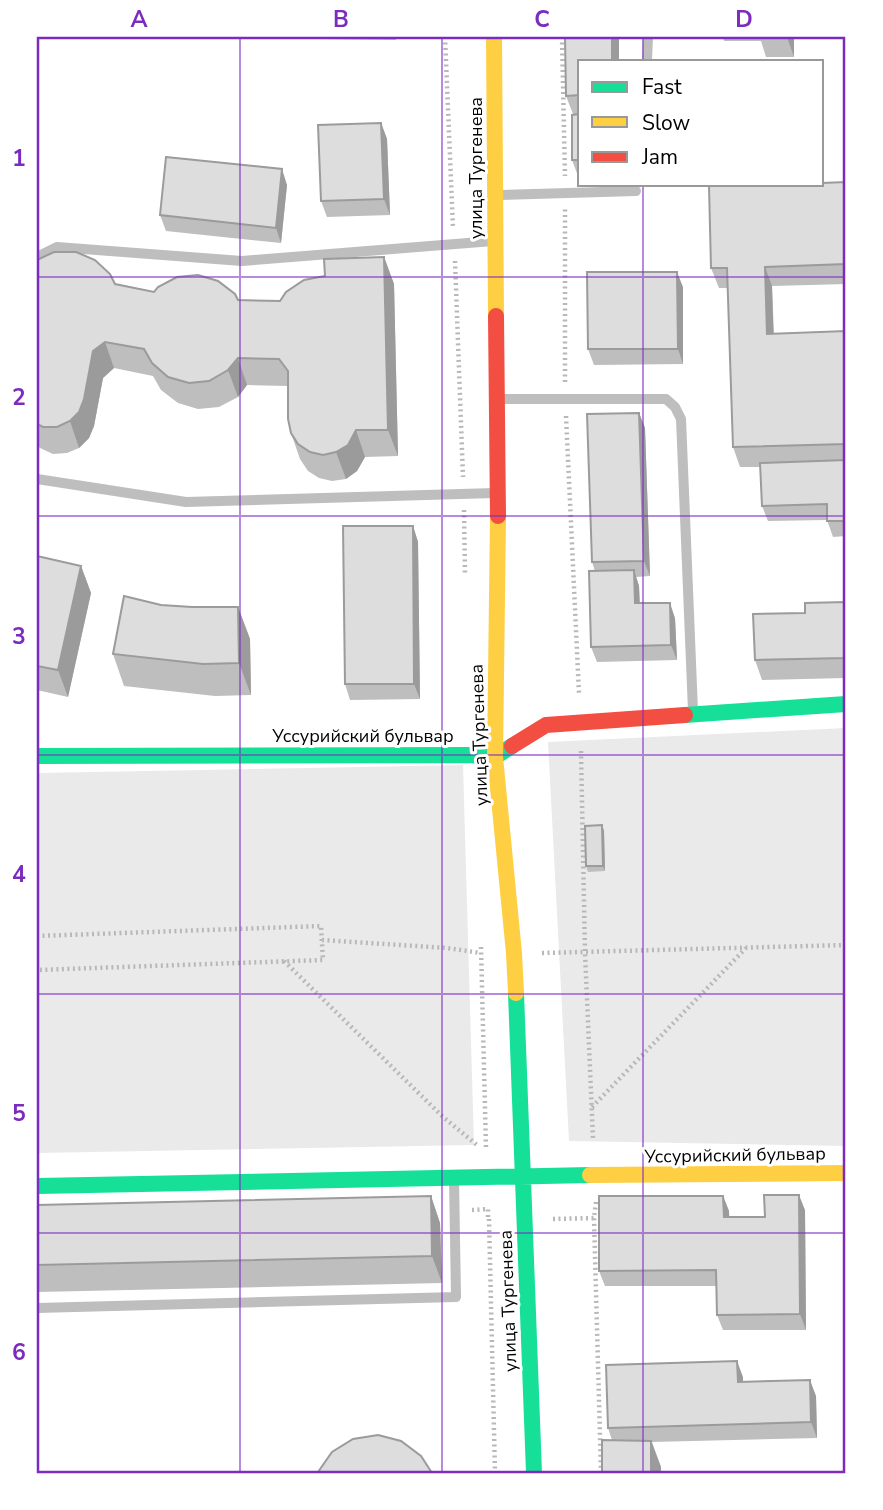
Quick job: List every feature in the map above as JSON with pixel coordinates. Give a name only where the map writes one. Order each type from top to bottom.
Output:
[{"type":"street","name":"улица Тургенева","points":[[495,37],[498,493],[495,757],[514,953],[534,1473]]},
{"type":"street","points":[[495,757],[546,724],[846,704]]},
{"type":"street","name":"Уссурийский бульвар","points":[[37,756],[495,757]]},
{"type":"street","name":"Уссурийский бульвар","points":[[37,1186],[454,1176],[846,1173]]},
{"type":"lane","points":[[648,37],[648,60]]},
{"type":"lane","points":[[496,195],[636,191]]},
{"type":"lane","points":[[37,257],[57,247],[242,261],[496,241]]},
{"type":"lane","points":[[497,399],[666,399],[675,407],[681,419],[693,714]]},
{"type":"lane","points":[[37,478],[186,502],[498,493]]},
{"type":"lane","points":[[37,1308],[456,1297],[454,1176]]},
{"type":"path","points":[[562,37],[565,399],[580,722],[585,952],[593,1138]]},
{"type":"path","points":[[37,936],[321,926],[323,960],[37,970]]},
{"type":"path","points":[[322,940],[447,948],[481,953],[846,946]]},
{"type":"path","points":[[592,1107],[746,948]]},
{"type":"path","points":[[284,961],[442,1116],[486,1153]]},
{"type":"path","points":[[595,1202],[601,1473]]},
{"type":"path","points":[[488,1209],[488,1219]]},
{"type":"shaded area","points":[[846,728],[846,1146],[569,1141],[548,742]]},
{"type":"shaded area","points":[[463,765],[474,1145],[37,1153],[37,773]]},
{"type":"building","points":[[565,37],[612,37],[612,60],[578,60],[578,95],[566,96]]},
{"type":"building","points":[[578,114],[578,160],[572,160],[572,115]]},
{"type":"building","points":[[381,123],[384,199],[321,201],[318,125]]},
{"type":"building","points":[[166,157],[282,169],[276,228],[160,215]]},
{"type":"building","points":[[846,182],[846,264],[765,267],[767,334],[846,331],[846,444],[733,447],[727,268],[711,268],[709,186],[824,186],[824,183]]},
{"type":"building","points":[[54,252],[76,252],[95,260],[110,274],[115,284],[154,292],[177,277],[198,275],[218,281],[235,294],[238,300],[280,301],[286,292],[304,280],[325,276],[324,259],[384,257],[388,430],[356,430],[348,445],[336,452],[323,455],[310,452],[298,444],[291,433],[288,419],[288,371],[279,359],[238,358],[228,370],[209,381],[189,383],[168,377],[152,363],[144,349],[105,342],[93,351],[79,412],[70,421],[57,427],[37,424],[37,260]]},
{"type":"building","points":[[587,272],[677,272],[678,349],[588,349]]},
{"type":"building","points":[[639,413],[644,561],[592,562],[587,414]]},
{"type":"building","points":[[846,460],[846,521],[827,521],[827,504],[762,506],[760,463]]},
{"type":"building","points":[[343,526],[413,526],[414,684],[345,684]]},
{"type":"building","points":[[37,556],[81,566],[58,670],[37,666]]},
{"type":"building","points":[[634,570],[635,603],[670,603],[671,645],[591,647],[589,571]]},
{"type":"building","points":[[124,596],[161,605],[238,607],[239,663],[203,664],[113,654]]},
{"type":"building","points":[[846,602],[846,658],[755,660],[753,614],[805,613],[805,603]]},
{"type":"building","points":[[602,825],[603,866],[586,866],[585,826]]},
{"type":"building","points":[[764,1195],[799,1195],[800,1314],[717,1315],[716,1270],[599,1271],[599,1196],[723,1196],[724,1217],[765,1217]]},
{"type":"building","points":[[431,1196],[432,1256],[37,1265],[37,1205]]},
{"type":"building","points":[[737,1361],[738,1382],[810,1380],[811,1422],[608,1428],[606,1365]]},
{"type":"building","points":[[844,1366],[846,1366],[846,1473]]},
{"type":"building","points":[[378,1435],[401,1441],[421,1456],[432,1473],[283,1473],[318,1472],[332,1452],[353,1439]]},
{"type":"building","points":[[602,1440],[651,1441],[651,1473],[602,1473]]},
{"type":"traffic: fast","points":[[685,715],[846,704]]},
{"type":"traffic: fast","points":[[37,756],[495,757],[512,746]]},
{"type":"traffic: fast","points":[[516,993],[534,1473]]},
{"type":"traffic: fast","points":[[37,1186],[590,1175]]},
{"type":"traffic: slow","points":[[494,37],[496,316]]},
{"type":"traffic: slow","points":[[498,516],[495,757],[516,993]]},
{"type":"traffic: slow","points":[[590,1175],[846,1173]]},
{"type":"traffic: jam","points":[[496,316],[498,516]]},
{"type":"traffic: jam","points":[[512,746],[546,725],[685,715]]}]
